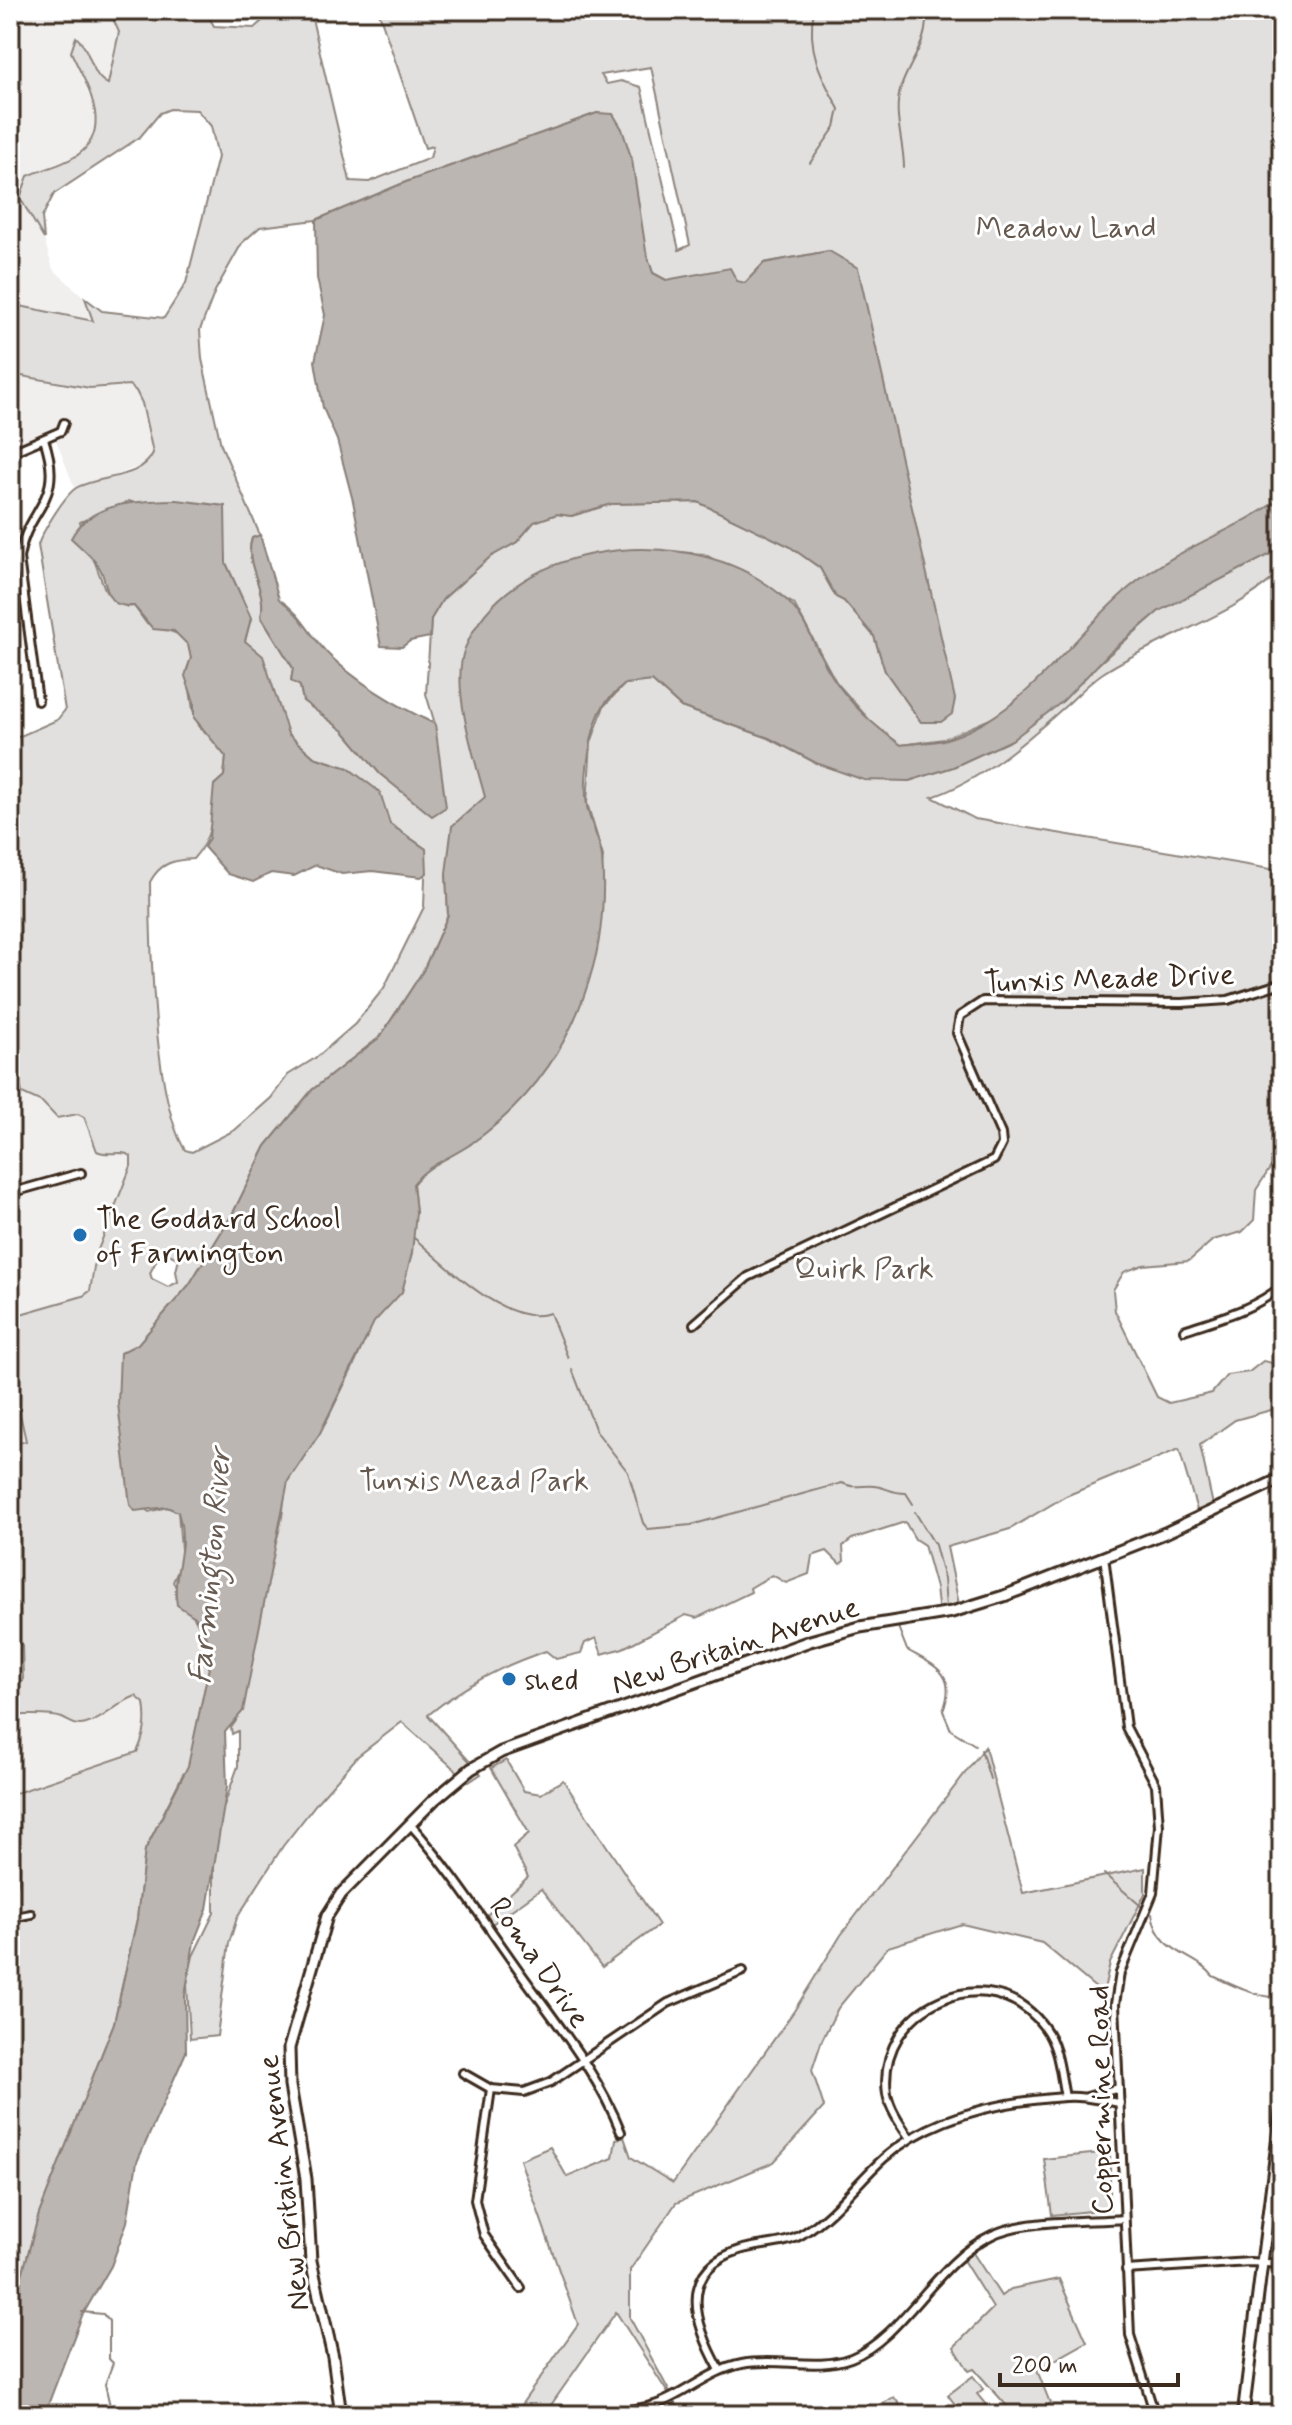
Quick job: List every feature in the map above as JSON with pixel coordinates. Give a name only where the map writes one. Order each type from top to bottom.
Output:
[{"type":"street","points":[[10,453],[61,431],[64,423]]},
{"type":"street","points":[[38,701],[19,558],[24,536],[44,506],[49,489],[51,469],[44,439]]},
{"type":"street","name":"Tunxis Meade Drive","points":[[694,1324],[748,1277],[994,1160],[1002,1144],[1001,1134],[957,1033],[960,1016],[969,1007],[1002,999],[1182,1003],[1228,1000],[1282,983]]},
{"type":"street","points":[[10,1193],[81,1173]]},
{"type":"street","points":[[1184,1330],[1238,1313],[1266,1299],[1282,1286]]},
{"type":"street","name":"New Britain Avenue","points":[[341,2415],[333,2357],[311,2261],[306,2179],[290,2086],[289,2048],[327,1916],[341,1894],[410,1824],[458,1779],[500,1752],[810,1641],[860,1627],[952,1612],[1165,1533],[1282,1478]]},
{"type":"street","name":"Coppermine Road","points":[[1104,1556],[1126,1727],[1156,1785],[1159,1826],[1153,1893],[1127,1953],[1117,1988],[1130,2335],[1155,2415]]},
{"type":"street","name":"Roma Drive","points":[[410,1824],[438,1857],[584,2062],[609,2100],[621,2132]]},
{"type":"street","points":[[10,1918],[31,1914]]},
{"type":"street","points":[[463,2073],[491,2089],[524,2092],[551,2082],[584,2062],[668,2003],[743,1971]]},
{"type":"street","points":[[909,2137],[894,2115],[887,2094],[890,2055],[900,2032],[914,2015],[956,1993],[995,1994],[1030,2012],[1055,2045],[1065,2097]]},
{"type":"street","points":[[1087,2097],[1119,2088]]},
{"type":"street","points":[[491,2089],[475,2200],[484,2235],[521,2288]]},
{"type":"street","points":[[720,2370],[696,2320],[697,2294],[706,2273],[719,2259],[741,2249],[802,2235],[909,2137],[975,2112],[1065,2097],[1120,2103]]},
{"type":"street","points":[[1243,2415],[1282,2103]]},
{"type":"street","points":[[607,2415],[661,2403],[720,2370],[762,2362],[823,2364],[850,2358],[881,2337],[956,2259],[995,2233],[1017,2228],[1124,2219]]},
{"type":"street","points":[[1126,2270],[1262,2262],[1282,2264]]},
{"type":"shaded area","points":[[10,10],[109,10],[116,19],[119,32],[108,85],[97,76],[90,57],[76,38],[71,51],[98,118],[91,140],[79,154],[28,176],[20,198],[44,239],[53,269],[85,298],[93,321],[10,304]]},
{"type":"shaded area","points":[[10,374],[90,388],[128,385],[136,390],[142,403],[153,453],[149,463],[75,489],[54,435],[10,453]]},
{"type":"shaded area","points":[[10,1043],[22,1093],[42,1102],[57,1118],[78,1114],[84,1117],[98,1151],[103,1154],[126,1153],[131,1156],[131,1166],[96,1255],[90,1291],[83,1296],[10,1317]]},
{"type":"shaded area","points":[[13,1381],[26,1442],[10,1445],[10,1382]]},
{"type":"shaded area","points":[[136,1696],[144,1702],[146,1715],[146,1734],[137,1752],[10,1795],[10,1715],[60,1717],[74,1725],[107,1715],[122,1701]]},
{"type":"shaded area","points":[[10,1851],[19,1858],[22,1873],[10,1905]]},
{"type":"green space","name":"Meadow Land","points":[[109,10],[205,10],[214,26],[254,28],[262,21],[261,10],[310,10],[350,181],[369,182],[430,158],[433,146],[425,148],[378,10],[1282,10],[1282,504],[1104,625],[1004,713],[944,739],[901,745],[872,723],[836,682],[794,604],[704,554],[638,549],[586,556],[486,797],[446,873],[448,915],[423,971],[380,1037],[312,1090],[266,1146],[233,1213],[189,1285],[138,1344],[129,1497],[149,1512],[167,1507],[178,1511],[182,1562],[173,1582],[213,1649],[193,1744],[198,1769],[183,1774],[145,1850],[137,1919],[114,2023],[39,2214],[14,2304],[10,2397],[10,1940],[15,1921],[10,1920],[20,1867],[19,1858],[10,1851],[10,1795],[137,1752],[144,1734],[145,1716],[144,1703],[136,1696],[93,1722],[82,1725],[50,1716],[10,1715],[10,1688],[23,1681],[22,1645],[10,1637],[10,1445],[26,1441],[13,1382],[10,1382],[10,1317],[83,1296],[90,1291],[96,1255],[131,1166],[131,1156],[97,1151],[84,1117],[78,1114],[57,1118],[42,1102],[22,1093],[10,1043],[10,737],[16,738],[57,720],[65,710],[38,545],[44,532],[76,488],[129,473],[147,462],[153,453],[142,403],[129,385],[90,388],[10,374],[10,304],[93,321],[85,298],[102,311],[164,318],[186,283],[218,157],[211,126],[197,110],[170,109],[160,113],[140,137],[54,194],[42,217],[44,239],[20,198],[28,176],[74,158],[89,143],[94,131],[96,118],[89,90],[71,52],[76,37],[98,75],[108,84],[119,32]],"holes":[[[651,67],[690,245],[679,250],[641,87],[621,81],[607,84],[601,75]],[[597,113],[653,273],[666,280],[745,283],[764,263],[829,251],[921,722],[885,671],[874,636],[844,601],[836,597],[820,568],[789,546],[698,502],[611,504],[572,516],[557,514],[534,522],[517,542],[490,557],[443,599],[431,619],[426,694],[435,724],[402,789],[380,774],[344,731],[303,701],[300,686],[291,681],[293,668],[261,616],[261,596],[250,548],[252,538],[260,535],[221,445],[202,359],[200,330],[215,291],[242,243],[260,227],[316,220],[406,182]],[[129,501],[224,537],[226,563],[251,618],[245,641],[274,693],[288,734],[314,757],[348,768],[381,801],[390,824],[426,849],[424,907],[384,988],[355,1024],[317,1057],[288,1075],[271,1098],[235,1130],[192,1152],[185,1150],[175,1126],[160,1059],[153,981],[150,882],[163,867],[193,859],[204,843],[211,825],[214,785],[224,776],[226,757],[212,737],[200,728],[193,710],[187,669],[191,658],[189,645],[181,635],[146,623],[134,606],[127,607],[106,592],[80,522]],[[167,1253],[179,1259],[176,1271],[178,1282],[168,1287],[152,1279],[150,1273],[157,1259]]]},
{"type":"green space","points":[[1282,548],[1282,570],[1263,587],[1219,614],[1103,673],[1001,760],[967,781],[932,797],[975,819],[1282,871],[1282,1150],[1256,1190],[1254,1220],[1242,1232],[1213,1240],[1189,1261],[1143,1265],[1124,1272],[1113,1290],[1115,1311],[1157,1397],[1169,1403],[1212,1393],[1227,1375],[1249,1372],[1263,1361],[1282,1365],[1282,1407],[1235,1420],[1200,1445],[1214,1510],[1199,1517],[1179,1449],[1066,1496],[1010,1529],[947,1547],[959,1604],[954,1612],[939,1615],[936,1588],[924,1545],[915,1539],[905,1522],[852,1539],[843,1546],[844,1561],[840,1564],[827,1551],[812,1556],[809,1574],[786,1583],[772,1575],[750,1588],[751,1592],[697,1618],[686,1615],[623,1648],[602,1654],[596,1638],[585,1643],[581,1653],[556,1659],[546,1651],[484,1677],[428,1715],[481,1774],[469,1782],[402,1722],[358,1756],[283,1846],[237,1918],[229,1943],[217,2036],[190,2039],[187,1984],[193,1956],[214,1913],[214,1834],[238,1766],[238,1731],[232,1734],[231,1728],[236,1721],[249,1647],[280,1528],[284,1504],[282,1482],[327,1420],[356,1361],[416,1212],[413,1184],[423,1171],[471,1144],[599,907],[603,856],[587,803],[591,743],[604,706],[625,684],[652,681],[681,707],[769,738],[816,763],[909,781],[953,767],[1012,740],[1159,611]]},
{"type":"green space","points":[[985,1747],[1023,1893],[1145,1868],[1145,1894],[1110,1963],[1103,1994],[1042,1943],[962,1924],[888,1947],[838,2008],[822,2040],[812,2070],[824,2107],[774,2162],[676,2203],[630,2270],[630,2318],[682,2415],[616,2312],[544,2415],[514,2415],[578,2324],[520,2160],[550,2147],[567,2177],[613,2158],[616,2139],[624,2137],[631,2157],[673,2183],[794,2011],[841,1935]]},
{"type":"green space","points":[[506,1760],[524,1791],[541,1794],[563,1780],[659,1925],[602,1967],[541,1889],[492,1924],[487,1915],[528,1877],[513,1847],[529,1833],[491,1768]]},
{"type":"green space","points":[[1110,2152],[1110,2209],[1052,2215],[1044,2159]]},
{"type":"green space","points":[[1274,2165],[1282,2166],[1280,2264],[1262,2262]]},
{"type":"green space","points":[[973,2253],[1001,2296],[1011,2289],[1059,2279],[1087,2342],[1037,2370],[1050,2403],[1031,2415],[1015,2415],[974,2369],[969,2371],[954,2347],[993,2308],[963,2260]]},
{"type":"green space","points":[[973,2376],[983,2389],[977,2394],[987,2406],[976,2415],[963,2415],[948,2395]]},
{"type":"green space","points":[[894,2397],[907,2415],[849,2415],[869,2411]]},
{"type":"water","points":[[597,113],[613,114],[622,129],[632,160],[646,251],[653,273],[666,280],[730,268],[737,281],[745,283],[764,263],[829,251],[858,268],[955,699],[952,714],[941,722],[921,722],[885,671],[874,636],[844,601],[836,597],[820,568],[789,546],[698,502],[611,504],[571,516],[557,514],[534,522],[517,542],[490,557],[443,599],[431,619],[430,637],[410,641],[402,647],[381,646],[353,501],[337,440],[323,408],[315,361],[325,315],[317,278],[316,220],[406,182]]},
{"type":"water","name":"Farmington River","points":[[1282,497],[1282,548],[1159,611],[1109,653],[1063,701],[1012,740],[953,767],[909,781],[864,780],[816,763],[769,738],[681,707],[652,681],[625,684],[604,705],[591,740],[587,769],[587,806],[601,852],[603,885],[599,942],[585,994],[549,1066],[515,1107],[464,1148],[426,1171],[413,1184],[416,1212],[412,1253],[402,1292],[374,1322],[320,1433],[288,1481],[243,1711],[225,1732],[227,1787],[207,1909],[194,1942],[185,1995],[186,2052],[137,2162],[127,2222],[111,2266],[82,2316],[44,2415],[10,2415],[14,2304],[39,2214],[114,2023],[137,1919],[145,1850],[188,1766],[213,1649],[195,1617],[177,1605],[176,1581],[182,1537],[178,1512],[167,1507],[135,1511],[130,1505],[118,1404],[120,1353],[138,1344],[189,1285],[233,1213],[266,1146],[312,1090],[380,1037],[423,971],[448,915],[446,873],[452,826],[485,797],[470,743],[460,682],[465,648],[486,613],[516,585],[553,566],[594,554],[637,549],[680,552],[721,561],[757,578],[788,602],[798,613],[836,682],[874,724],[901,745],[933,742],[972,729],[998,714],[1044,674],[1108,607],[1148,573]]},
{"type":"water","points":[[177,500],[225,506],[226,563],[251,618],[245,641],[263,656],[288,734],[314,757],[348,768],[380,792],[390,824],[426,849],[427,873],[421,877],[372,871],[342,874],[316,865],[294,876],[271,873],[253,882],[228,874],[204,847],[209,838],[214,785],[224,776],[226,757],[194,718],[194,702],[185,676],[191,658],[188,645],[174,631],[153,629],[134,606],[123,606],[111,599],[99,567],[71,538],[80,526],[103,510],[132,503]]},
{"type":"water","points":[[260,535],[279,599],[294,611],[322,648],[379,694],[435,724],[446,807],[432,816],[380,774],[344,731],[303,701],[300,686],[291,681],[293,668],[261,616],[261,596],[250,548],[252,538]]},
{"type":"waterway","points":[[810,163],[835,127],[839,109],[817,62],[812,37],[814,10]]},
{"type":"waterway","points":[[904,168],[898,118],[899,97],[925,31],[925,10]]},
{"type":"waterway","points":[[414,1238],[459,1278],[496,1303],[533,1315],[550,1313],[568,1358]]},
{"type":"waterway","points":[[572,1369],[596,1431],[628,1472],[643,1523],[648,1529],[691,1525],[842,1483],[906,1493],[913,1504]]},
{"type":"waterway","points":[[915,1512],[935,1545],[944,1579],[946,1608]]},
{"type":"waterway","points":[[898,1627],[907,1650],[935,1666],[946,1679],[948,1688],[943,1711],[951,1730],[975,1745]]},
{"type":"waterway","points":[[981,1750],[990,1779]]},
{"type":"waterway","points":[[1104,1874],[1141,1906]]},
{"type":"waterway","points":[[1152,1914],[1162,1937],[1213,1976],[1254,1993],[1282,1998]]},
{"type":"waterway","points":[[82,2312],[103,2314],[109,2321],[109,2359],[113,2363],[105,2384],[110,2406],[104,2410],[105,2415]]},
{"type":"place","name":"The Goddard School of Farmington","points":[[80,1235]]},
{"type":"place","name":"shed","points":[[509,1679]]},
{"type":"park label","name":"Quirk Park","points":[[864,1268]]},
{"type":"park label","name":"Tunxis Mead Park","points":[[474,1480]]}]
